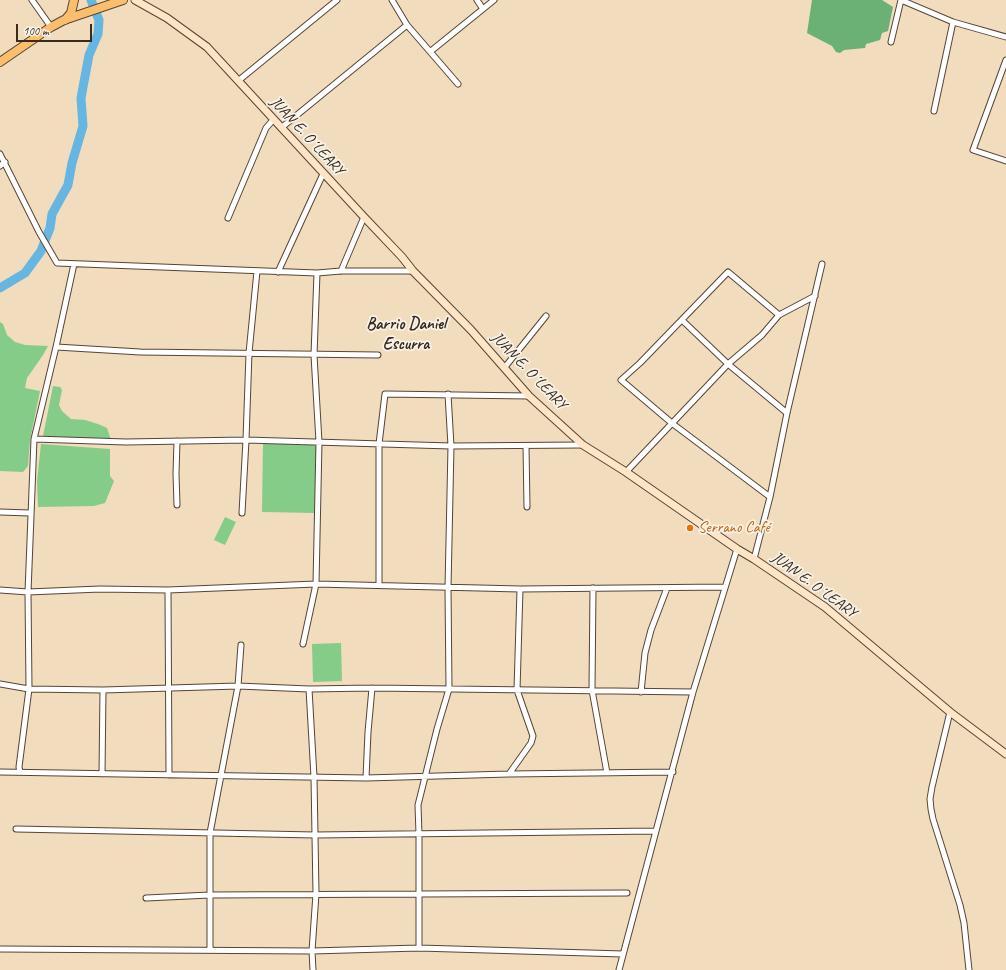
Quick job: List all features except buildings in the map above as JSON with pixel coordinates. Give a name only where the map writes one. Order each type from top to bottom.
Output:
[{"type":"main road","points":[[64,20],[71,13],[74,0]]},
{"type":"main road","points":[[0,62],[51,26],[64,20],[123,0]]},
{"type":"street","points":[[32,0],[51,26]]},
{"type":"street","name":"JUAN E. O´LEARY","points":[[135,0],[167,18],[202,44],[402,257],[413,271],[471,330],[529,396],[584,444],[737,549],[825,607],[950,712],[1006,754]]},
{"type":"street","points":[[238,81],[337,0]]},
{"type":"street","points":[[392,0],[407,25],[458,84]]},
{"type":"street","points":[[476,0],[483,9]]},
{"type":"street","points":[[431,51],[494,0]]},
{"type":"street","points":[[891,42],[903,1],[954,22],[1006,37]]},
{"type":"street","points":[[934,112],[954,22]]},
{"type":"street","points":[[281,128],[407,25]]},
{"type":"street","points":[[1006,60],[973,150],[1006,162]]},
{"type":"street","points":[[228,218],[266,128],[273,120]]},
{"type":"street","points":[[0,154],[39,232],[57,263],[317,273],[341,271],[413,271]]},
{"type":"street","points":[[0,166],[5,162]]},
{"type":"street","points":[[278,272],[323,174]]},
{"type":"street","points":[[341,271],[364,217]]},
{"type":"street","points":[[20,772],[19,767],[29,689],[28,592],[34,439],[74,264]]},
{"type":"street","points":[[754,559],[770,497],[787,413],[822,264]]},
{"type":"street","points":[[242,512],[249,353],[257,271]]},
{"type":"street","points":[[770,497],[673,424],[620,380],[640,363],[683,321],[728,272],[779,315]]},
{"type":"street","points":[[303,644],[316,584],[319,442],[314,355],[317,273]]},
{"type":"street","points":[[626,472],[673,424],[728,364],[762,334],[779,315],[815,296]]},
{"type":"street","points":[[505,367],[546,316]]},
{"type":"street","points":[[683,321],[728,364],[787,413]]},
{"type":"street","points":[[56,347],[140,352],[378,355]]},
{"type":"street","points":[[379,585],[379,444],[385,394],[529,396]]},
{"type":"street","points":[[420,948],[418,805],[449,689],[448,588],[451,446],[448,394]]},
{"type":"street","points":[[34,439],[126,442],[246,440],[451,446],[584,444]]},
{"type":"street","points":[[177,441],[177,505]]},
{"type":"street","points":[[526,446],[527,507]]},
{"type":"street","points":[[0,512],[30,513]]},
{"type":"street","points":[[619,970],[673,772],[693,692],[737,549]]},
{"type":"street","points":[[0,590],[28,592],[100,589],[168,590],[316,584],[520,589],[725,587]]},
{"type":"street","points":[[592,588],[592,690],[608,773]]},
{"type":"street","points":[[641,692],[645,653],[651,630],[666,588]]},
{"type":"street","points":[[509,774],[530,743],[533,736],[517,690],[520,589]]},
{"type":"street","points":[[168,590],[169,774]]},
{"type":"street","points":[[210,950],[210,833],[238,686],[241,645]]},
{"type":"street","points":[[0,684],[29,689],[103,690],[238,686],[309,689],[372,688],[693,692]]},
{"type":"street","points":[[366,778],[372,688]]},
{"type":"street","points":[[309,689],[314,777],[316,894],[312,951],[313,970]]},
{"type":"street","points":[[102,774],[103,690]]},
{"type":"street","points":[[950,712],[930,799],[933,819],[960,905],[964,923],[969,970]]},
{"type":"street","points":[[0,772],[366,778],[509,774],[673,772]]},
{"type":"street","points":[[16,829],[315,836],[656,831]]},
{"type":"street","points":[[146,898],[210,895],[627,893]]},
{"type":"street","points":[[0,949],[312,951],[420,948],[623,954]]},
{"type":"green space","points":[[812,0],[882,0],[893,7],[888,31],[882,33],[880,40],[866,44],[865,48],[844,50],[840,53],[836,52],[832,46],[807,33]]},
{"type":"green space","points":[[0,322],[3,324],[7,335],[15,342],[25,345],[48,346],[27,378],[25,388],[40,391],[30,440],[28,466],[23,472],[0,471]]},
{"type":"green space","points":[[53,386],[60,387],[62,390],[59,405],[62,411],[71,419],[85,420],[107,428],[111,440],[43,436]]},
{"type":"green space","points":[[263,443],[318,444],[316,513],[262,512]]},
{"type":"green space","points":[[41,444],[110,449],[110,476],[114,481],[105,503],[94,506],[38,507],[37,481]]},
{"type":"green space","points":[[225,517],[236,522],[225,545],[214,540]]},
{"type":"green space","points":[[341,643],[342,681],[313,682],[312,644]]},
{"type":"waterway","points":[[0,288],[25,273],[41,251],[50,228],[52,214],[68,185],[72,163],[83,126],[81,98],[89,55],[98,34],[99,20],[91,0]]},
{"type":"place","name":"Serrano Café","points":[[690,528]]},
{"type":"district","name":"Barrio Daniel Escurra","points":[[406,335]]}]
